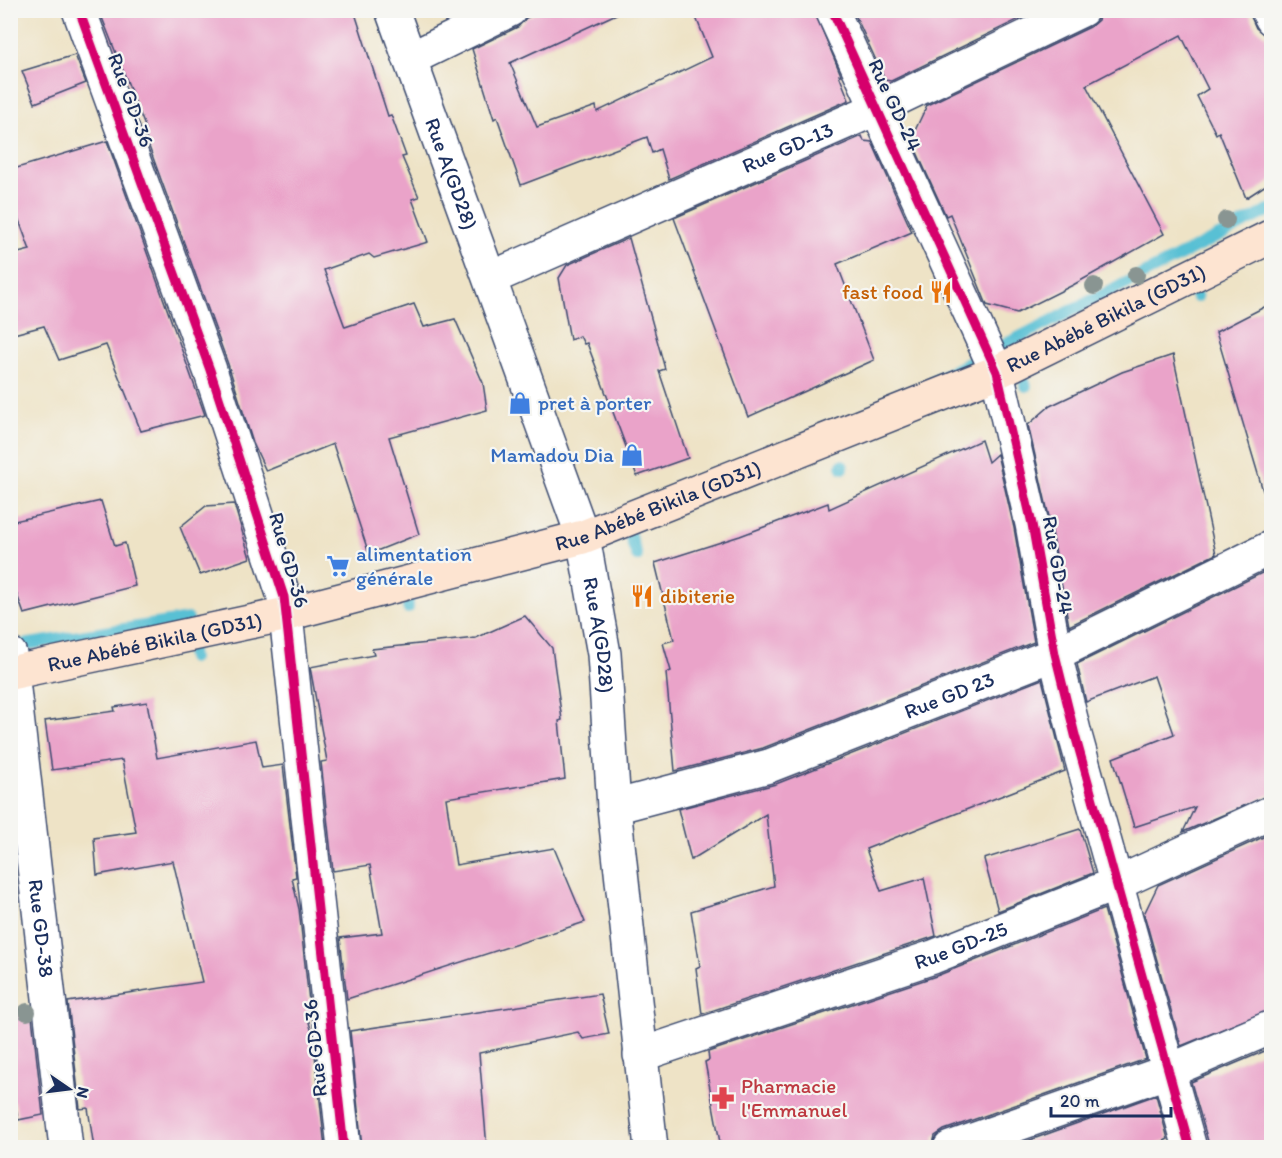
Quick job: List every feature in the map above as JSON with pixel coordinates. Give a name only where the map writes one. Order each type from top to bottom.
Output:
[{"type":"main road","name":"Rue Abébé Bikila (GD31)","points":[[12,667],[287,614],[583,537],[997,372],[1272,236]]},
{"type":"street","name":"Rue GD-36","points":[[79,10],[210,370],[287,614],[344,1148]]},
{"type":"street","name":"Rue A(GD28)","points":[[392,10],[583,537],[604,654],[614,807],[651,1148]]},
{"type":"street","points":[[410,59],[510,10]]},
{"type":"street","name":"Rue GD-24","points":[[832,10],[997,372],[1032,524],[1056,654],[1076,735],[1190,1148]]},
{"type":"street","name":"Rue GD-13","points":[[491,278],[878,108],[1082,10]]},
{"type":"street","points":[[1267,10],[1272,19]]},
{"type":"street","name":"Rue GD 23","points":[[614,807],[769,766],[1056,654],[1272,547]]},
{"type":"street","name":"Rue GD-38","points":[[12,667],[66,1148]]},
{"type":"street","name":"Rue GD-25","points":[[640,1055],[933,957],[1118,883],[1272,812]]},
{"type":"street","points":[[950,1148],[1169,1071],[1272,1027]]},
{"type":"building","points":[[99,10],[354,10],[388,116],[391,115],[406,156],[402,157],[419,197],[412,199],[428,242],[374,258],[369,254],[324,270],[345,327],[414,304],[424,327],[455,319],[483,383],[487,410],[389,437],[419,534],[369,554],[333,444],[266,471],[253,443],[228,364],[143,130],[146,129]]},
{"type":"building","points":[[543,10],[625,10],[510,63],[537,127],[596,106],[597,112],[712,57],[693,10],[814,10],[849,100],[669,179],[660,149],[652,153],[647,137],[521,185],[497,117],[494,119],[472,49],[518,27],[526,18]]},
{"type":"building","points":[[853,10],[1038,10],[891,81],[885,80]]},
{"type":"building","points":[[1101,10],[1248,10],[1256,28],[1266,36],[1272,47],[1272,181],[1246,198],[1219,132],[1216,134],[1197,96],[1208,89],[1181,35],[1086,85],[1164,234],[1073,285],[1017,313],[987,305],[950,214],[946,216],[911,139],[927,105],[1090,27],[1098,20]]},
{"type":"building","points":[[75,55],[86,83],[35,103],[22,71]]},
{"type":"building","points":[[862,136],[864,141],[872,142],[912,232],[837,264],[874,360],[748,417],[674,218]]},
{"type":"building","points":[[107,141],[205,415],[141,431],[106,345],[59,360],[44,326],[10,335],[10,255],[30,250],[10,196],[10,170]]},
{"type":"building","points":[[629,238],[665,369],[659,371],[688,458],[637,476],[587,343],[584,344],[580,336],[570,340],[559,278],[567,265]]},
{"type":"building","points":[[1272,303],[1272,490],[1263,491],[1216,332]]},
{"type":"building","points":[[1173,355],[1216,554],[1069,626],[1050,521],[1028,425],[1050,406],[1122,372]]},
{"type":"building","points":[[981,440],[988,462],[997,454],[1014,528],[1034,642],[763,748],[675,771],[666,673],[671,671],[663,643],[674,640],[655,563],[740,536],[828,503],[829,509]]},
{"type":"building","points":[[101,501],[115,546],[125,543],[135,586],[24,614],[10,575],[10,522]]},
{"type":"building","points":[[234,504],[250,558],[200,575],[180,527],[206,506]]},
{"type":"building","points":[[1272,568],[1272,794],[1183,832],[1195,807],[1134,827],[1113,758],[1174,734],[1154,676],[1086,702],[1077,664]]},
{"type":"building","points":[[525,616],[552,648],[562,720],[559,721],[565,779],[446,798],[456,865],[554,848],[585,922],[347,999],[340,938],[382,933],[370,865],[333,871],[321,762],[327,761],[310,667],[374,655],[372,649],[476,638]]},
{"type":"building","points":[[1042,679],[1065,771],[866,849],[881,891],[924,878],[936,936],[702,1014],[696,968],[700,966],[691,911],[774,886],[766,814],[691,860],[678,809],[776,784]]},
{"type":"building","points":[[147,702],[157,758],[256,740],[262,768],[283,765],[296,877],[292,878],[299,909],[310,1011],[306,1012],[313,1036],[325,1148],[94,1148],[88,1108],[80,1109],[68,1002],[202,982],[173,861],[97,875],[94,838],[136,832],[122,760],[52,770],[45,721],[115,711],[114,707]]},
{"type":"building","points":[[1080,829],[1093,873],[998,911],[984,859]]},
{"type":"building","points":[[1272,833],[1272,1009],[1181,1046],[1144,914],[1158,885]]},
{"type":"building","points":[[1104,909],[1146,1059],[944,1130],[935,1136],[932,1148],[721,1148],[705,1062],[709,1060],[708,1052],[939,975]]},
{"type":"building","points":[[600,994],[609,1034],[583,1039],[578,1032],[479,1053],[487,1148],[362,1148],[350,1031]]},
{"type":"building","points":[[31,1008],[43,1115],[18,1120],[15,1102],[10,1103],[10,1011]]},
{"type":"building","points":[[1272,1048],[1272,1148],[1210,1148],[1191,1082]]},
{"type":"building","points":[[1156,1095],[1168,1139],[1150,1148],[1008,1148]]},
{"type":"waterway","points":[[933,381],[1272,209]]},
{"type":"waterway","points":[[625,521],[637,556]]},
{"type":"waterway","points":[[408,602],[408,608]]},
{"type":"waterway","points":[[10,647],[188,619]]},
{"type":"waterway","points":[[189,637],[192,658]]},
{"type":"cycle path","points":[[79,10],[210,370],[284,597],[344,1148]]},
{"type":"cycle path","points":[[832,10],[997,372],[1032,524],[1055,654],[1075,735],[1190,1148]]},
{"type":"place","name":"fast food","points":[[941,292]]},
{"type":"place","name":"pret à porter","points":[[520,403]]},
{"type":"place","name":"Mamadou Dia","points":[[632,455]]},
{"type":"place","name":"alimentation générale","points":[[338,566]]},
{"type":"place","name":"dibiterie","points":[[642,596]]},
{"type":"place","name":"Pharmacie l'Emmanuel","points":[[723,1098]]}]
